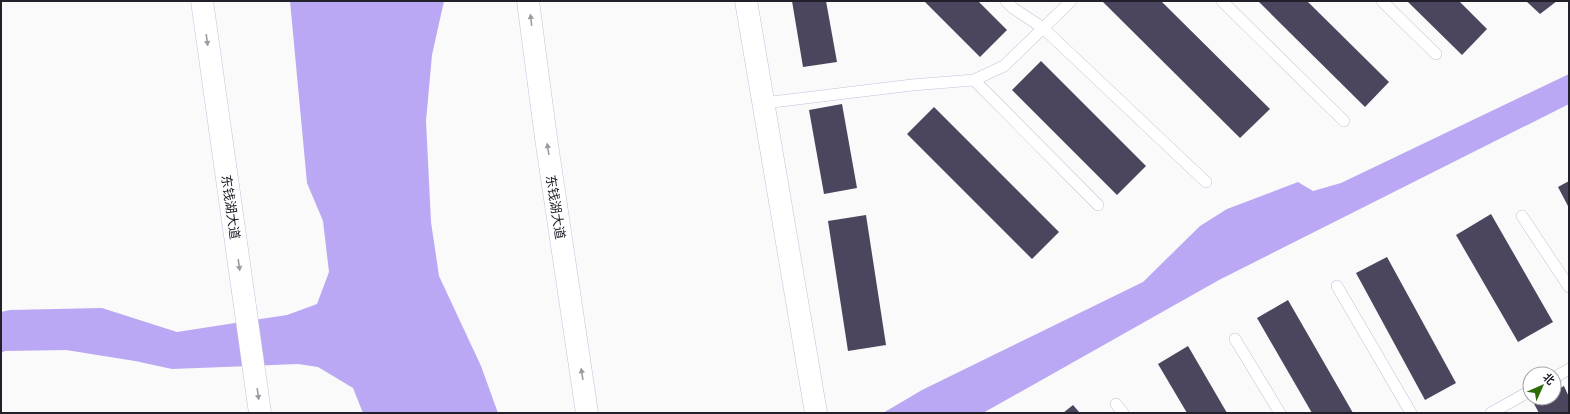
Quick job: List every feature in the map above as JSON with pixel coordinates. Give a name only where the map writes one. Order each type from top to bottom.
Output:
[{"type":"main road","name":"东钱湖大道","points":[[202,1],[260,413]]},
{"type":"main road","name":"东钱湖大道","points":[[528,1],[546,138],[587,413]]},
{"type":"main road","points":[[746,1],[816,413]]},
{"type":"lane","points":[[1006,1],[1013,8],[1043,28],[1206,182]]},
{"type":"lane","points":[[764,103],[912,85],[974,80],[1004,66],[1071,1]]},
{"type":"lane","points":[[1222,1],[1344,121]]},
{"type":"lane","points":[[1382,1],[1436,54]]},
{"type":"lane","points":[[974,80],[1098,205]]},
{"type":"lane","points":[[1522,216],[1569,287]]},
{"type":"lane","points":[[1337,286],[1411,413]]},
{"type":"lane","points":[[1235,339],[1280,413]]},
{"type":"lane","points":[[1491,413],[1522,396]]},
{"type":"lane","points":[[1116,404],[1123,413]]},
{"type":"shaded area","points":[[290,1],[444,1],[432,55],[426,121],[431,222],[439,276],[481,366],[498,413],[363,413],[353,388],[318,367],[298,364],[172,369],[135,361],[66,350],[5,351],[1,353],[1,312],[10,310],[102,308],[177,332],[287,315],[317,304],[329,272],[323,221],[307,183]]},
{"type":"shaded area","points":[[1569,74],[1569,104],[1219,280],[983,413],[883,413],[922,390],[1143,282],[1200,226],[1227,209],[1298,182],[1313,191],[1341,183]]},
{"type":"building","points":[[792,1],[826,1],[837,62],[803,67]]},
{"type":"building","points":[[924,1],[978,1],[1007,30],[980,57]]},
{"type":"building","points":[[1102,1],[1161,1],[1270,109],[1240,138]]},
{"type":"building","points":[[1258,1],[1307,1],[1389,82],[1365,107]]},
{"type":"building","points":[[1407,1],[1459,1],[1487,29],[1462,55]]},
{"type":"building","points":[[1526,1],[1557,1],[1540,14]]},
{"type":"building","points":[[1041,61],[1146,166],[1117,195],[1012,90]]},
{"type":"building","points":[[842,104],[857,188],[824,194],[809,110]]},
{"type":"building","points":[[934,107],[1059,232],[1032,259],[907,134]]},
{"type":"building","points":[[1569,181],[1569,208],[1558,187]]},
{"type":"building","points":[[1491,214],[1553,322],[1518,342],[1456,235]]},
{"type":"building","points":[[866,215],[886,345],[848,351],[828,221]]},
{"type":"building","points":[[1387,257],[1456,383],[1425,400],[1356,273]]},
{"type":"building","points":[[1288,300],[1353,413],[1312,413],[1257,318]]},
{"type":"building","points":[[1188,346],[1227,413],[1187,413],[1158,364]]},
{"type":"building","points":[[1564,386],[1569,397],[1569,413],[1539,413],[1535,406],[1562,406],[1562,387]]},
{"type":"building","points":[[1073,405],[1080,413],[1063,413]]}]
